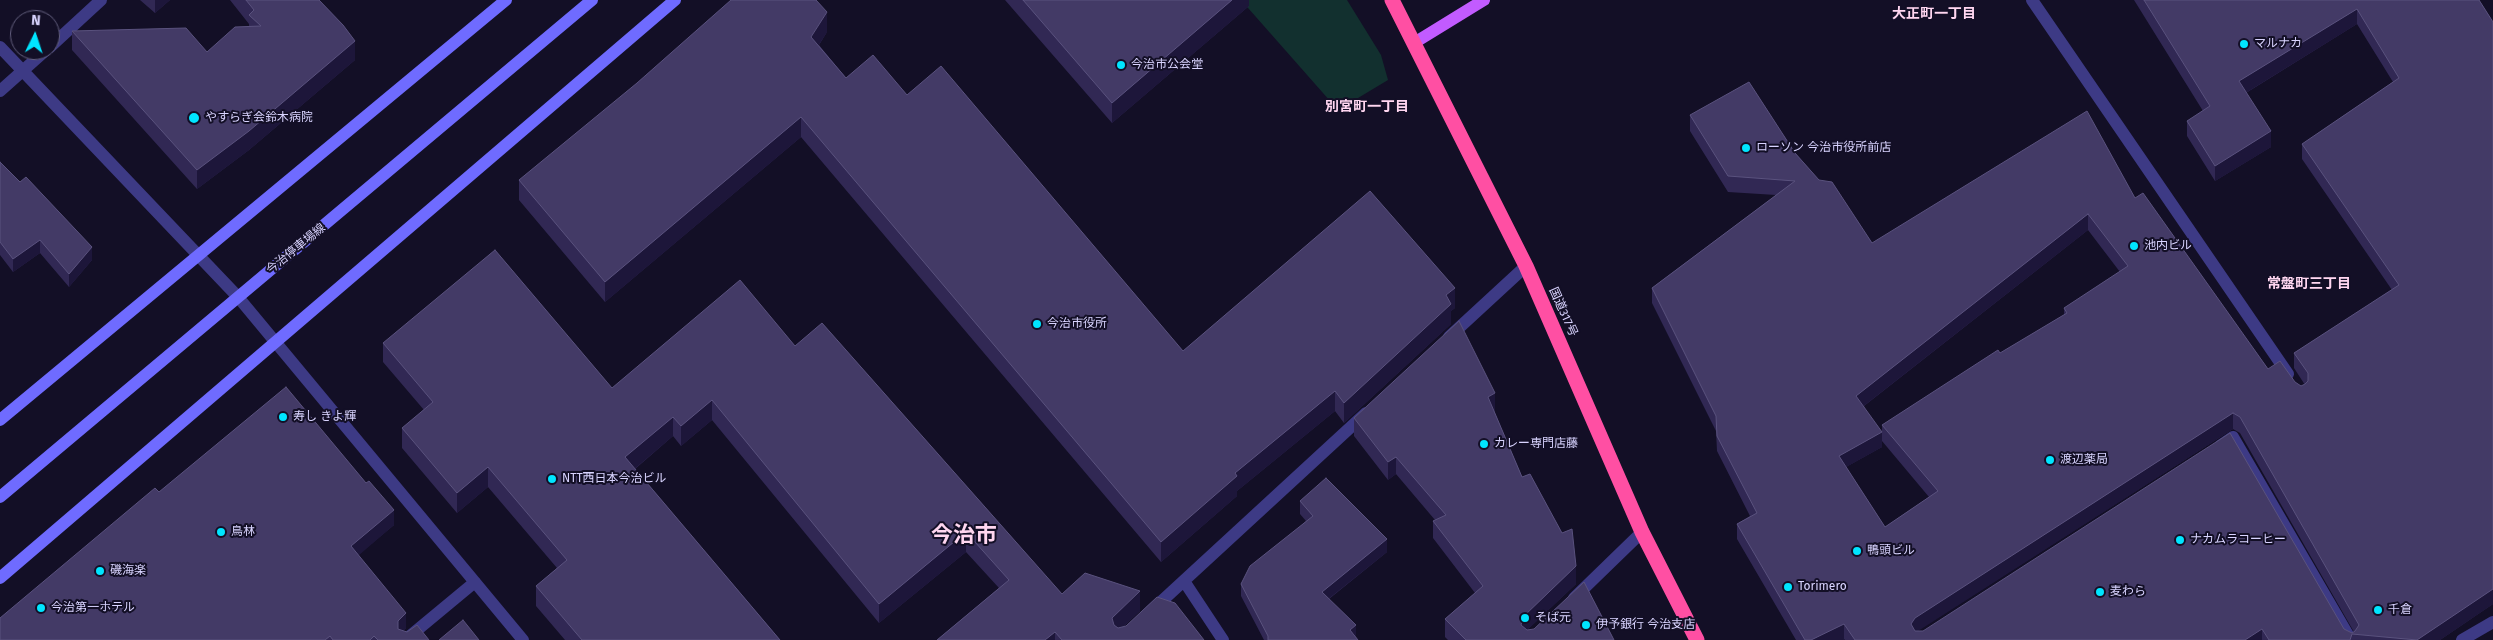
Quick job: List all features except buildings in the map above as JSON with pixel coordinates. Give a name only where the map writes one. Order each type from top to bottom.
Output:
[{"type":"highway","name":"国道317号","points":[[1392,0],[1526,266],[1642,532],[1697,640]]},
{"type":"main road","points":[[0,420],[506,0]]},
{"type":"main road","name":"今治停車場線","points":[[0,497],[592,0]]},
{"type":"main road","points":[[0,578],[675,0]]},
{"type":"main road","points":[[1414,43],[1484,0]]},
{"type":"street","points":[[60,38],[101,0]]},
{"type":"street","points":[[2032,0],[2296,385]]},
{"type":"street","points":[[0,47],[238,297],[523,640]]},
{"type":"street","points":[[0,90],[36,60]]},
{"type":"street","points":[[1439,346],[1526,266]]},
{"type":"street","points":[[1141,620],[1373,407]]},
{"type":"street","points":[[2208,454],[2233,438],[2309,564],[2351,640]]},
{"type":"street","points":[[1565,606],[1642,532]]},
{"type":"street","points":[[1184,581],[1223,640]]},
{"type":"street","points":[[405,640],[475,582]]},
{"type":"street","points":[[2462,640],[2493,622]]},
{"type":"green space","points":[[1241,0],[1347,0],[1381,55],[1388,80],[1338,110]]},
{"type":"place","name":"マルナカ","points":[[2244,44]]},
{"type":"place","name":"今治市公会堂","points":[[1121,65]]},
{"type":"place","name":"やすらぎ会鈴木病院","points":[[194,118]]},
{"type":"place","name":"ローソン 今治市役所前店","points":[[1746,148]]},
{"type":"place","name":"池内ビル","points":[[2134,246]]},
{"type":"place","name":"今治市役所","points":[[1037,324]]},
{"type":"place","name":"寿し きよ輝","points":[[283,417]]},
{"type":"place","name":"カレー専門店藤","points":[[1484,444]]},
{"type":"place","name":"渡辺薬局","points":[[2050,460]]},
{"type":"place","name":"NTT西日本今治ビル","points":[[552,479]]},
{"type":"place","name":"鳥林","points":[[221,532]]},
{"type":"place","name":"ナカムラコーヒー","points":[[2180,540]]},
{"type":"place","name":"鴨頭ビル","points":[[1857,551]]},
{"type":"place","name":"磯海楽","points":[[100,571]]},
{"type":"place","name":"Torimero","points":[[1788,587]]},
{"type":"place","name":"麦わら","points":[[2100,592]]},
{"type":"place","name":"今治第一ホテル","points":[[41,608]]},
{"type":"place","name":"千倉","points":[[2378,610]]},
{"type":"place","name":"そば元","points":[[1525,618]]},
{"type":"place","name":"伊予銀行 今治支店","points":[[1586,625]]},
{"type":"district","name":"大正町一丁目","points":[[1934,14]]},
{"type":"district","name":"別宮町一丁目","points":[[1367,107]]},
{"type":"district","name":"常盤町三丁目","points":[[2309,284]]},
{"type":"district","name":"今治市","points":[[964,536]]}]
